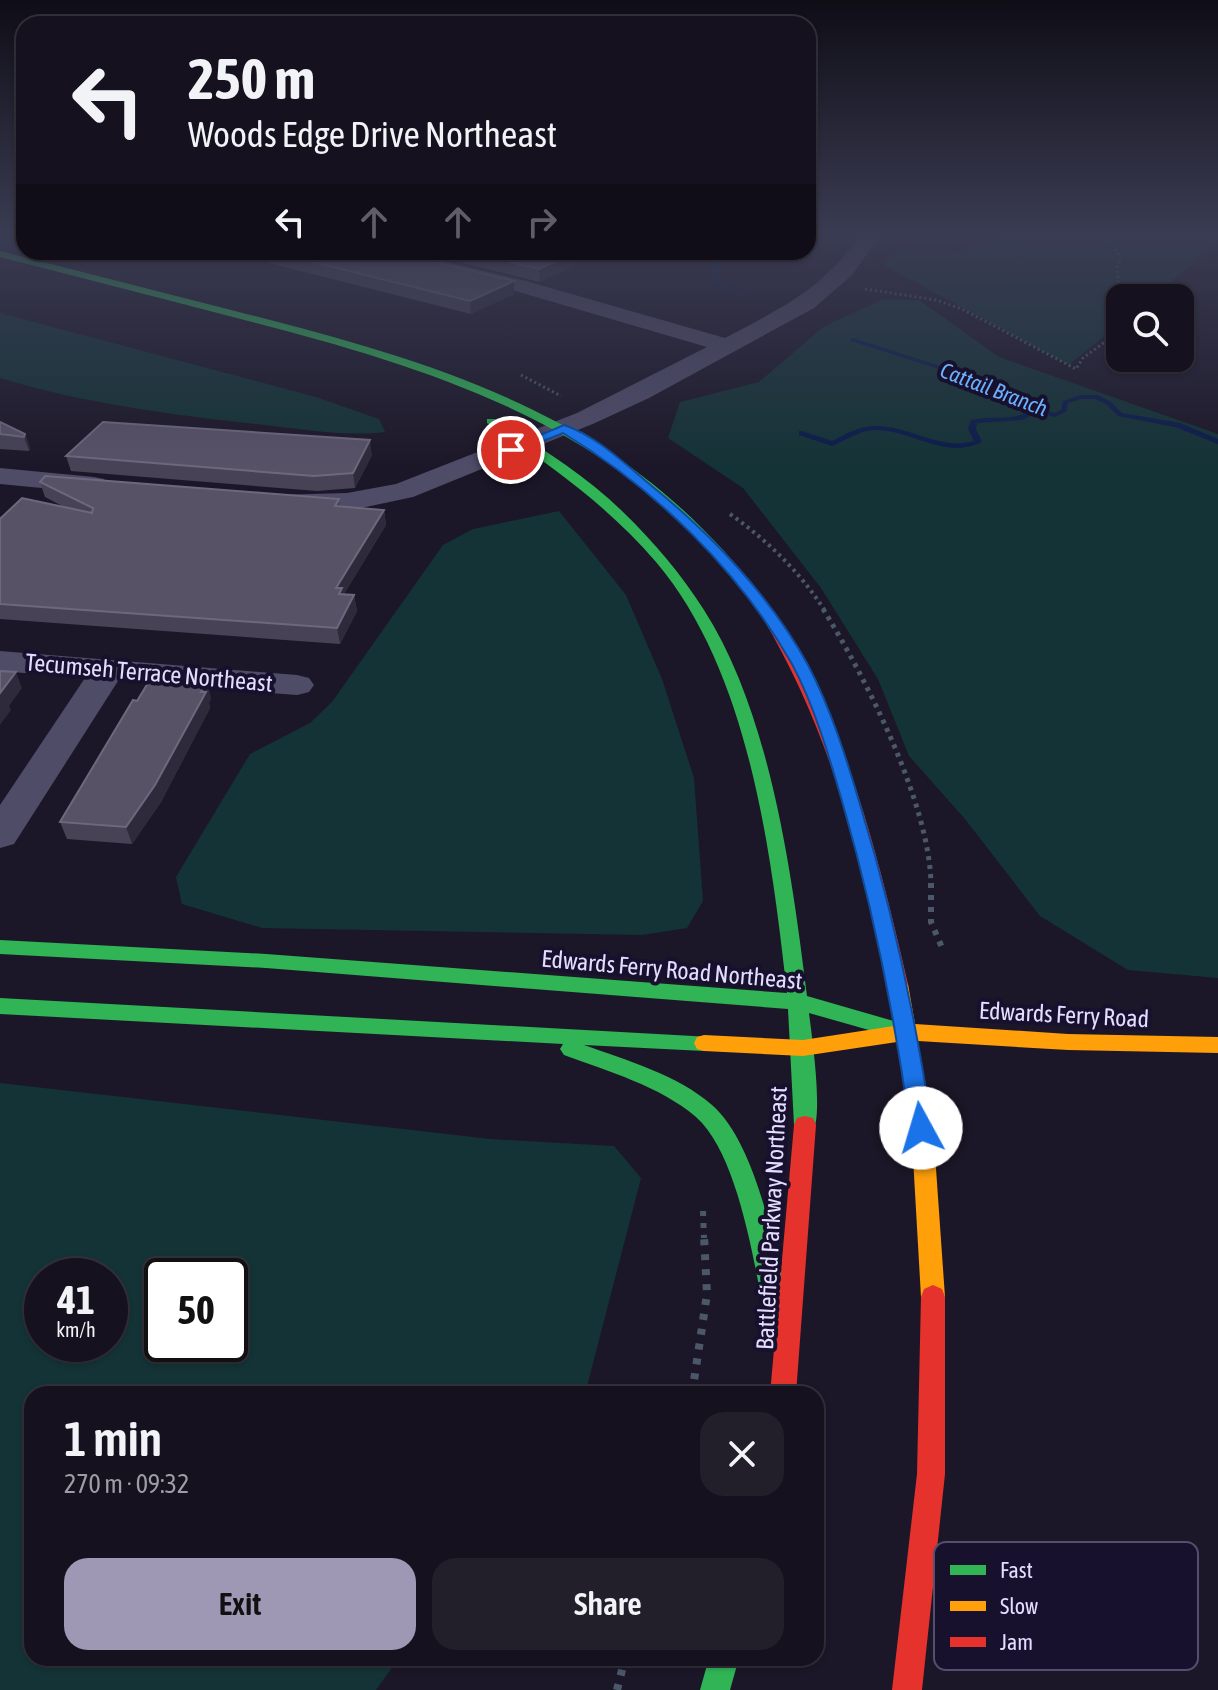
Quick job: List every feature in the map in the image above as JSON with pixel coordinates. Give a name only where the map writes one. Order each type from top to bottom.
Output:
[{"type":"main road","points":[[146,311],[196,324]]},
{"type":"main road","points":[[218,311],[425,365],[564,428],[600,451],[686,520],[750,592],[800,665],[839,760],[867,856],[908,1032],[918,1097],[933,1280],[933,1446],[907,1690]]},
{"type":"main road","points":[[330,359],[382,375]]},
{"type":"main road","name":"Battlefield Parkway Northeast","points":[[472,412],[529,443],[563,466],[640,532],[675,574],[718,645],[750,726],[766,787],[799,1002],[803,1048],[805,1145],[784,1386]]},
{"type":"main road","name":"Edwards Ferry Road Northeast","points":[[0,947],[266,961],[799,1002],[908,1032]]},
{"type":"main road","points":[[0,1006],[803,1048],[908,1032]]},
{"type":"main road","points":[[462,1028],[586,1052],[648,1078],[707,1113],[742,1170],[788,1363]]},
{"type":"main road","name":"Edwards Ferry Road","points":[[908,1032],[1068,1042],[1218,1045]]},
{"type":"main road","points":[[715,1690],[722,1666]]},
{"type":"street","points":[[608,311],[728,346]]},
{"type":"street","points":[[255,498],[317,503],[374,499],[403,491],[529,443],[640,393],[792,311]]},
{"type":"street","points":[[0,498],[12,478],[117,487]]},
{"type":"street","name":"Tecumseh Terrace Northeast","points":[[0,661],[297,685]]},
{"type":"street","points":[[0,835],[108,670]]},
{"type":"path","points":[[966,311],[1076,369],[1083,358],[1106,341]]},
{"type":"path","points":[[693,1386],[707,1294],[703,1203]]},
{"type":"path","points":[[617,1690],[623,1666]]},
{"type":"green space","points":[[858,311],[934,311],[999,357],[1218,434],[1218,978],[1128,970],[1040,916],[965,819],[909,756],[878,679],[821,588],[743,488],[668,438],[680,402],[759,382],[823,327]]},
{"type":"green space","points":[[968,311],[1106,311],[1106,335],[1069,365]]},
{"type":"green space","points":[[0,313],[316,397],[379,419],[385,432],[324,432],[164,413],[97,402],[0,378]]},
{"type":"green space","points":[[559,511],[626,595],[662,679],[694,778],[703,901],[687,928],[642,935],[262,928],[182,904],[176,877],[250,754],[310,723],[332,702],[443,545],[473,529]]},
{"type":"green space","points":[[0,1083],[490,1139],[614,1146],[641,1178],[587,1386],[24,1386],[24,1666],[393,1666],[376,1690],[0,1690]]},
{"type":"building","points":[[0,422],[25,434],[24,437],[0,434]]},
{"type":"building","points":[[103,422],[370,440],[353,473],[314,476],[66,456]]},
{"type":"building","points":[[45,476],[339,499],[335,506],[384,510],[336,588],[342,588],[339,594],[354,595],[337,628],[0,604],[0,519],[22,498],[92,513],[93,508],[40,482]]},
{"type":"building","points":[[0,671],[16,672],[0,693]]},
{"type":"building","points":[[151,678],[207,682],[201,692],[206,692],[155,785],[126,827],[60,822],[133,700],[137,701]]},
{"type":"waterway","name":"Cattail Branch","points":[[853,340],[938,367],[1054,415],[1064,411],[1065,402],[1096,397],[1109,403],[1120,415],[1177,425],[1218,442]]},
{"type":"waterway","points":[[802,433],[832,444],[862,430],[886,429],[939,444],[965,446],[978,442],[972,429],[974,422],[1022,418],[1038,409]]},
{"type":"traffic: fast","points":[[221,311],[396,359],[467,385],[534,415],[598,451],[658,495],[714,547],[765,610]]},
{"type":"traffic: fast","points":[[491,421],[560,466],[616,512],[662,561],[698,613],[727,670],[749,733],[781,883],[798,1004],[805,1125]]},
{"type":"traffic: fast","points":[[0,947],[266,961],[799,1002],[890,1028]]},
{"type":"traffic: fast","points":[[0,1006],[704,1043]]},
{"type":"traffic: fast","points":[[571,1049],[673,1091],[704,1111],[719,1127],[743,1178],[779,1323]]},
{"type":"traffic: fast","points":[[715,1690],[722,1666]]},
{"type":"traffic: slow","points":[[898,984],[923,1140],[933,1297]]},
{"type":"traffic: slow","points":[[704,1043],[803,1048],[908,1032],[1068,1042],[1218,1045]]},
{"type":"traffic: jam","points":[[765,610],[814,697],[833,743],[863,838],[898,984]]},
{"type":"traffic: jam","points":[[784,1386],[805,1125]]},
{"type":"traffic: jam","points":[[907,1690],[931,1474],[933,1297]]},
{"type":"route","points":[[511,450],[564,428],[600,451],[686,520],[750,592],[800,665],[839,760],[867,856],[908,1032],[921,1128]]}]
